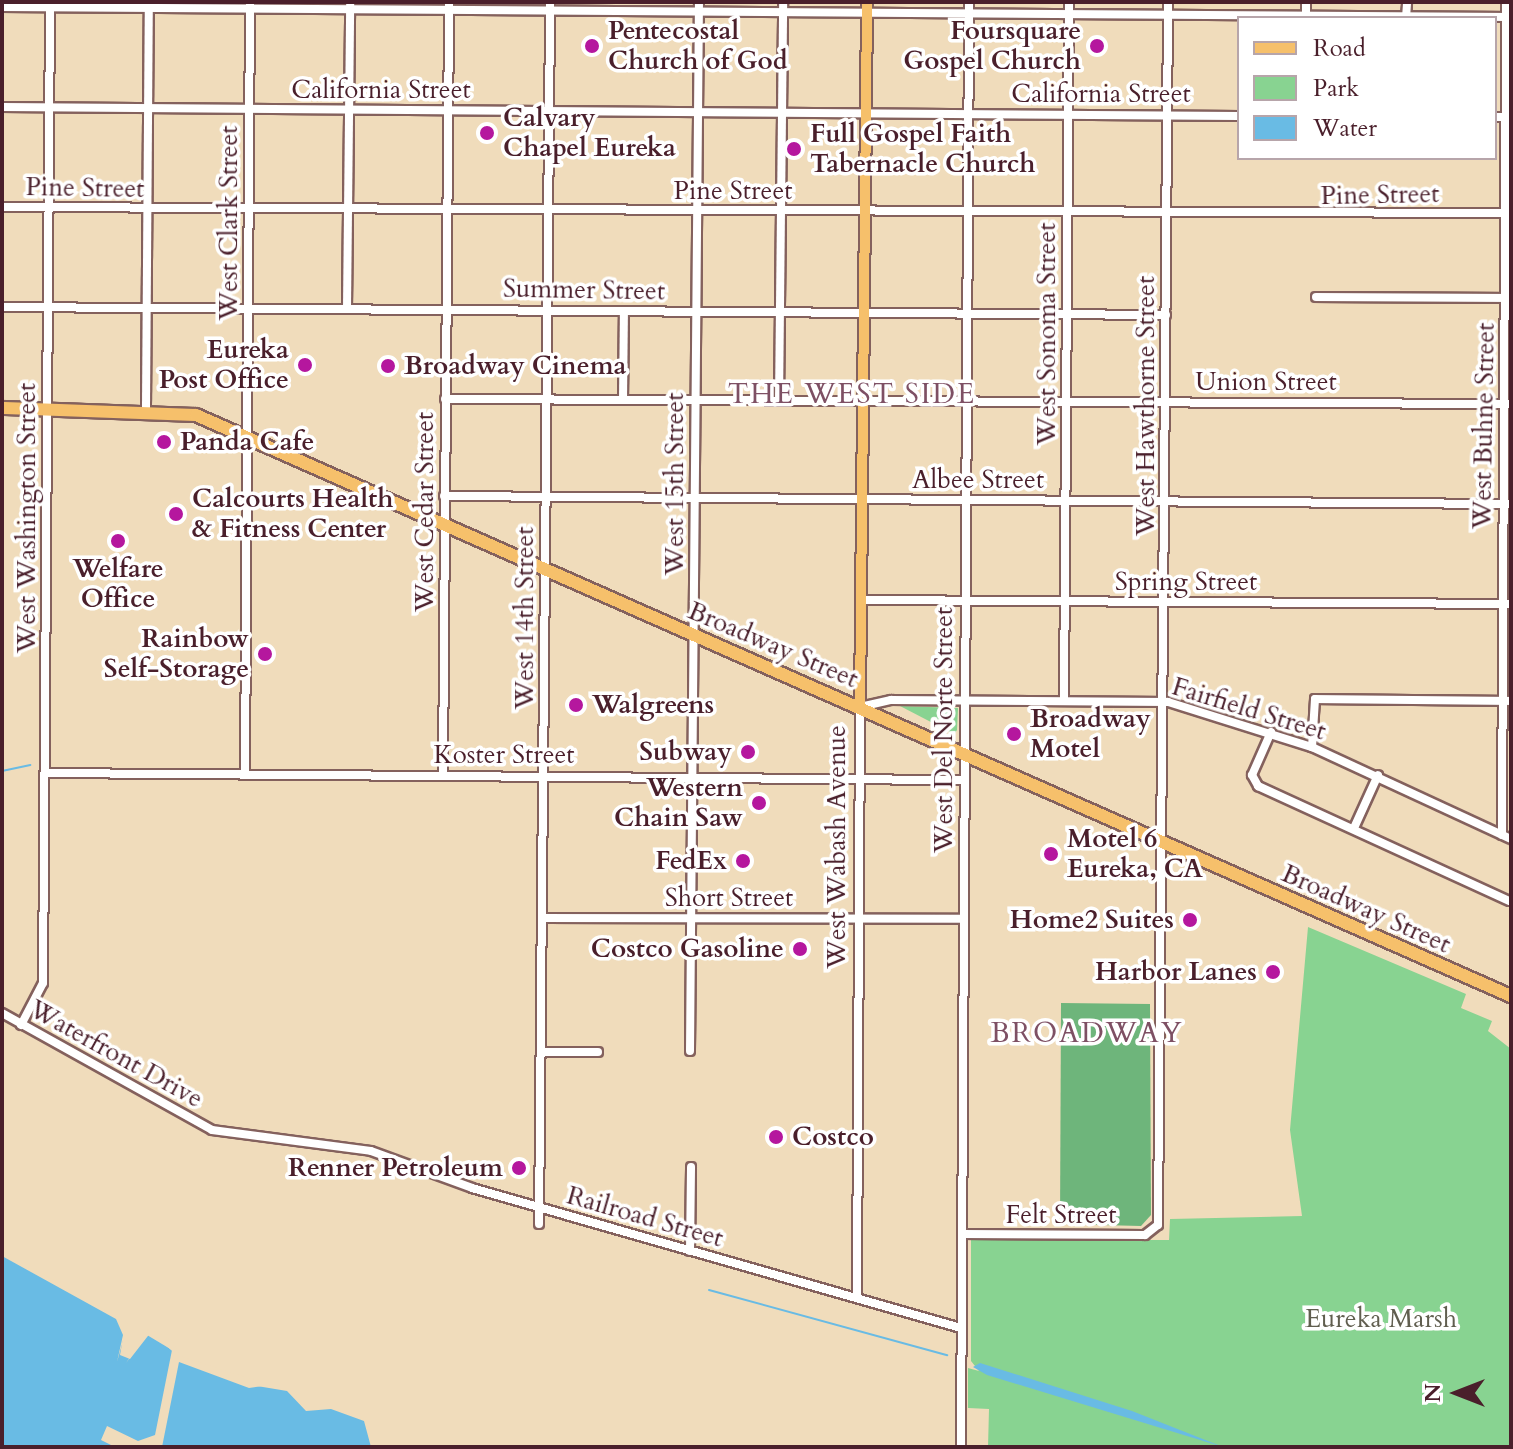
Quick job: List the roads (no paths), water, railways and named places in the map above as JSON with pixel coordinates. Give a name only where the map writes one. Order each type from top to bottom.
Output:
[{"type":"highway","name":"Broadway Street","points":[[2,408],[146,407],[196,415],[1511,996]]},
{"type":"main road","name":"West Wabash Avenue","points":[[860,707],[866,7]]},
{"type":"street","name":"West 15th Street","points":[[690,1051],[699,2]]},
{"type":"street","points":[[779,401],[783,2]]},
{"type":"street","name":"West Del Norte Street","points":[[961,1447],[969,2]]},
{"type":"street","name":"West Sonoma Street","points":[[1064,701],[1069,2]]},
{"type":"street","name":"West Hawthorne Street","points":[[1157,1229],[1165,701],[1168,2]]},
{"type":"street","name":"West Buhne Street","points":[[1502,835],[1507,701],[1509,17],[1506,2]]},
{"type":"street","points":[[2,7],[50,4],[149,7],[550,6],[699,13],[783,13],[866,7],[968,13],[1238,16]]},
{"type":"street","name":"West Washington Street","points":[[21,1025],[43,983],[50,4]]},
{"type":"street","name":"West Clark Street","points":[[245,773],[250,5]]},
{"type":"street","points":[[347,308],[350,6]]},
{"type":"street","name":"West Cedar Street","points":[[443,774],[448,6]]},
{"type":"street","name":"West 14th Street","points":[[539,1224],[550,6]]},
{"type":"street","points":[[146,407],[149,7]]},
{"type":"street","name":"California Street","points":[[2,107],[1237,116]]},
{"type":"street","name":"Pine Street","points":[[2,207],[967,214],[1508,213]]},
{"type":"street","points":[[1316,297],[1508,298]]},
{"type":"street","name":"Summer Street","points":[[2,307],[1166,315]]},
{"type":"street","points":[[623,400],[624,311]]},
{"type":"street","name":"Union Street","points":[[445,399],[1508,404]]},
{"type":"street","name":"Albee Street","points":[[444,496],[1507,504]]},
{"type":"street","name":"Spring Street","points":[[862,600],[1507,604]]},
{"type":"street","points":[[1312,747],[1315,699],[1507,701]]},
{"type":"street","name":"Fairfield Street","points":[[860,707],[964,701],[1165,701],[1312,747],[1511,839]]},
{"type":"street","name":"West Wabash Avenue","points":[[857,1298],[860,707]]},
{"type":"street","points":[[1271,732],[1254,782],[1509,901]]},
{"type":"street","name":"Koster Street","points":[[45,773],[543,774],[963,780]]},
{"type":"street","points":[[1354,828],[1378,775]]},
{"type":"street","name":"Short Street","points":[[543,918],[962,919]]},
{"type":"street","name":"Waterfront Drive","points":[[2,1013],[212,1130]]},
{"type":"street","points":[[542,1052],[598,1052]]},
{"type":"street","name":"Railroad Street","points":[[212,1130],[371,1151],[540,1207],[961,1328]]},
{"type":"street","points":[[690,1251],[691,1167]]},
{"type":"street","name":"Felt Street","points":[[962,1234],[1145,1235],[1157,1229]]},
{"type":"water","points":[[2,1253],[117,1318],[125,1326],[120,1355],[130,1359],[151,1332],[181,1359],[245,1384],[287,1391],[306,1411],[331,1409],[364,1421],[371,1447],[2,1447]]},
{"type":"water","points":[[980,1363],[1132,1411],[1223,1447],[987,1375],[973,1367]]},
{"type":"waterway","points":[[2,771],[30,765]]},
{"type":"waterway","points":[[709,1290],[947,1355]]},
{"type":"place","name":"Pentecostal Church of God","points":[[592,46]]},
{"type":"place","name":"Foursquare Gospel Church","points":[[1097,46]]},
{"type":"place","name":"Calvary Chapel Eureka","points":[[487,133]]},
{"type":"place","name":"Full Gospel Faith Tabernacle Church","points":[[794,149]]},
{"type":"place","name":"Eureka Post Office","points":[[305,365]]},
{"type":"place","name":"Broadway Cinema","points":[[388,366]]},
{"type":"place","name":"Panda Cafe","points":[[164,442]]},
{"type":"place","name":"Calcourts Health & Fitness Center","points":[[176,514]]},
{"type":"place","name":"Welfare Office","points":[[118,541]]},
{"type":"place","name":"Rainbow Self-Storage","points":[[265,654]]},
{"type":"place","name":"Walgreens","points":[[576,705]]},
{"type":"place","name":"Broadway Motel","points":[[1014,734]]},
{"type":"place","name":"Subway","points":[[748,752]]},
{"type":"place","name":"Western Chain Saw","points":[[759,803]]},
{"type":"place","name":"Motel 6 Eureka, CA","points":[[1051,854]]},
{"type":"place","name":"FedEx","points":[[743,861]]},
{"type":"place","name":"Home2 Suites","points":[[1190,920]]},
{"type":"place","name":"Costco Gasoline","points":[[800,949]]},
{"type":"place","name":"Harbor Lanes","points":[[1273,972]]},
{"type":"place","name":"Costco","points":[[776,1137]]},
{"type":"place","name":"Renner Petroleum","points":[[519,1168]]},
{"type":"district","name":"THE WEST SIDE","points":[[852,394]]},
{"type":"district","name":"BROADWAY","points":[[1087,1033]]},
{"type":"park label","name":"Eureka Marsh","points":[[1381,1319]]}]
